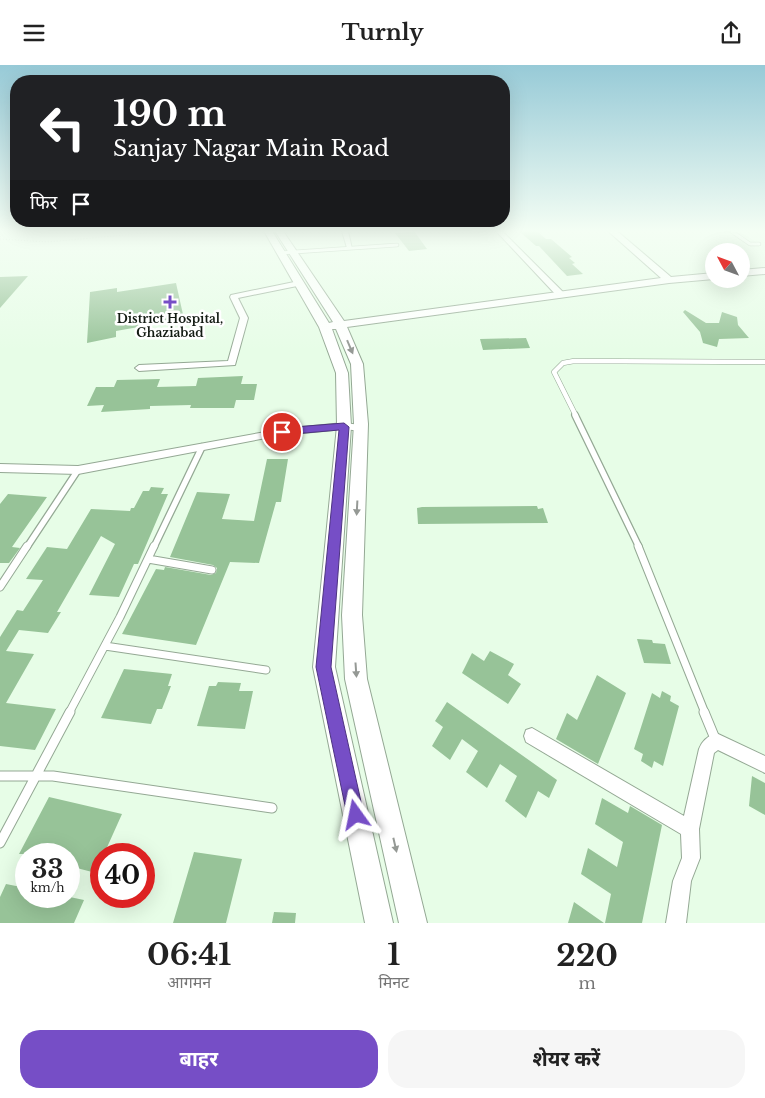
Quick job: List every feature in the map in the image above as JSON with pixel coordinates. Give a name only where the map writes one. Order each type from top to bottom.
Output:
[{"type":"street","points":[[293,271],[298,283],[333,326]]},
{"type":"street","points":[[298,271],[333,326],[352,427],[352,615],[356,679],[413,923]]},
{"type":"street","points":[[538,271],[561,295]]},
{"type":"street","points":[[658,271],[668,280]]},
{"type":"street","points":[[750,272],[765,271]]},
{"type":"street","points":[[333,326],[668,280],[705,277]]},
{"type":"street","points":[[138,368],[232,363],[244,318],[234,297],[298,283]]},
{"type":"street","points":[[0,468],[78,470],[282,432],[352,427]]},
{"type":"street","points":[[352,427],[324,667],[379,923]]},
{"type":"street","points":[[532,736],[690,829]]},
{"type":"street","points":[[676,923],[682,881],[691,858],[690,829],[707,749],[716,741],[765,765]]},
{"type":"lane","points":[[716,741],[636,540],[554,372],[563,363],[574,361],[765,362]]},
{"type":"lane","points":[[0,843],[105,645],[202,447]]},
{"type":"lane","points":[[0,587],[78,470]]},
{"type":"lane","points":[[148,559],[212,570]]},
{"type":"lane","points":[[105,645],[266,670]]},
{"type":"lane","points":[[0,776],[53,776],[272,808]]},
{"type":"building","points":[[562,271],[580,271],[583,274],[567,276]]},
{"type":"building","points":[[28,276],[0,308],[0,277]]},
{"type":"building","points":[[176,283],[184,319],[116,331],[116,337],[87,343],[90,292],[117,288],[117,292]]},
{"type":"building","points":[[685,310],[706,323],[719,323],[722,312],[737,317],[738,325],[749,338],[719,339],[717,347],[703,343],[700,332],[683,312]]},
{"type":"building","points":[[526,338],[530,348],[483,350],[480,339]]},
{"type":"building","points":[[243,376],[241,384],[257,384],[254,400],[236,400],[234,408],[190,408],[191,405],[150,406],[150,409],[101,412],[104,405],[87,406],[96,387],[114,387],[117,380],[160,379],[157,387],[196,386],[198,378]]},
{"type":"building","points":[[267,459],[288,459],[281,502],[276,502],[259,563],[230,562],[196,645],[122,634],[156,569],[164,570],[165,567],[211,575],[216,573],[217,568],[213,565],[170,557],[197,492],[230,494],[222,519],[254,521]]},
{"type":"building","points":[[151,487],[164,488],[161,494],[168,494],[138,564],[134,564],[119,597],[89,595],[115,544],[101,536],[57,612],[61,612],[48,633],[19,630],[6,651],[34,654],[6,703],[56,709],[35,750],[0,746],[0,637],[17,610],[23,611],[43,580],[26,579],[47,547],[67,549],[91,509],[130,511],[131,508],[134,508],[143,491],[149,491]]},
{"type":"building","points":[[8,494],[47,497],[12,547],[20,548],[9,563],[0,563],[0,504]]},
{"type":"building","points":[[537,506],[538,509],[543,508],[548,523],[418,524],[417,508],[422,507]]},
{"type":"building","points":[[637,639],[652,640],[653,643],[665,644],[671,664],[644,663]]},
{"type":"building","points":[[490,651],[514,664],[508,675],[521,684],[508,704],[462,673],[472,653],[484,661]]},
{"type":"building","points":[[124,669],[172,674],[168,686],[171,686],[162,709],[157,709],[151,724],[101,718]]},
{"type":"building","points":[[597,675],[626,693],[598,764],[556,739],[567,713],[577,720]]},
{"type":"building","points":[[218,682],[241,683],[239,691],[253,691],[245,729],[197,726],[209,686],[216,686]]},
{"type":"building","points":[[662,691],[671,696],[670,701],[679,706],[663,766],[654,761],[652,768],[641,761],[643,754],[634,749],[652,693],[660,698]]},
{"type":"building","points":[[447,702],[557,780],[549,798],[538,791],[526,818],[505,801],[517,776],[500,764],[487,788],[466,772],[478,751],[462,739],[450,760],[432,746],[443,727],[435,721]]},
{"type":"building","points":[[752,776],[765,783],[765,815],[749,806]]},
{"type":"building","points":[[49,797],[122,814],[109,843],[90,843],[90,871],[80,869],[80,843],[25,843]]},
{"type":"building","points":[[602,798],[628,813],[630,806],[662,825],[642,923],[605,923],[611,894],[581,874],[588,848],[617,867],[623,842],[595,824]]},
{"type":"building","points":[[194,852],[242,859],[226,923],[173,923]]},
{"type":"building","points":[[6,884],[15,886],[15,908],[80,908],[80,899],[84,900],[74,923],[0,923],[0,897]]},
{"type":"building","points":[[574,902],[604,923],[568,923]]},
{"type":"building","points":[[274,912],[296,913],[295,923],[272,923]]},
{"type":"place","name":"District Hospital, Ghaziabad","points":[[170,302]]},
{"type":"route","points":[[282,432],[344,427],[324,667],[356,815]]}]
